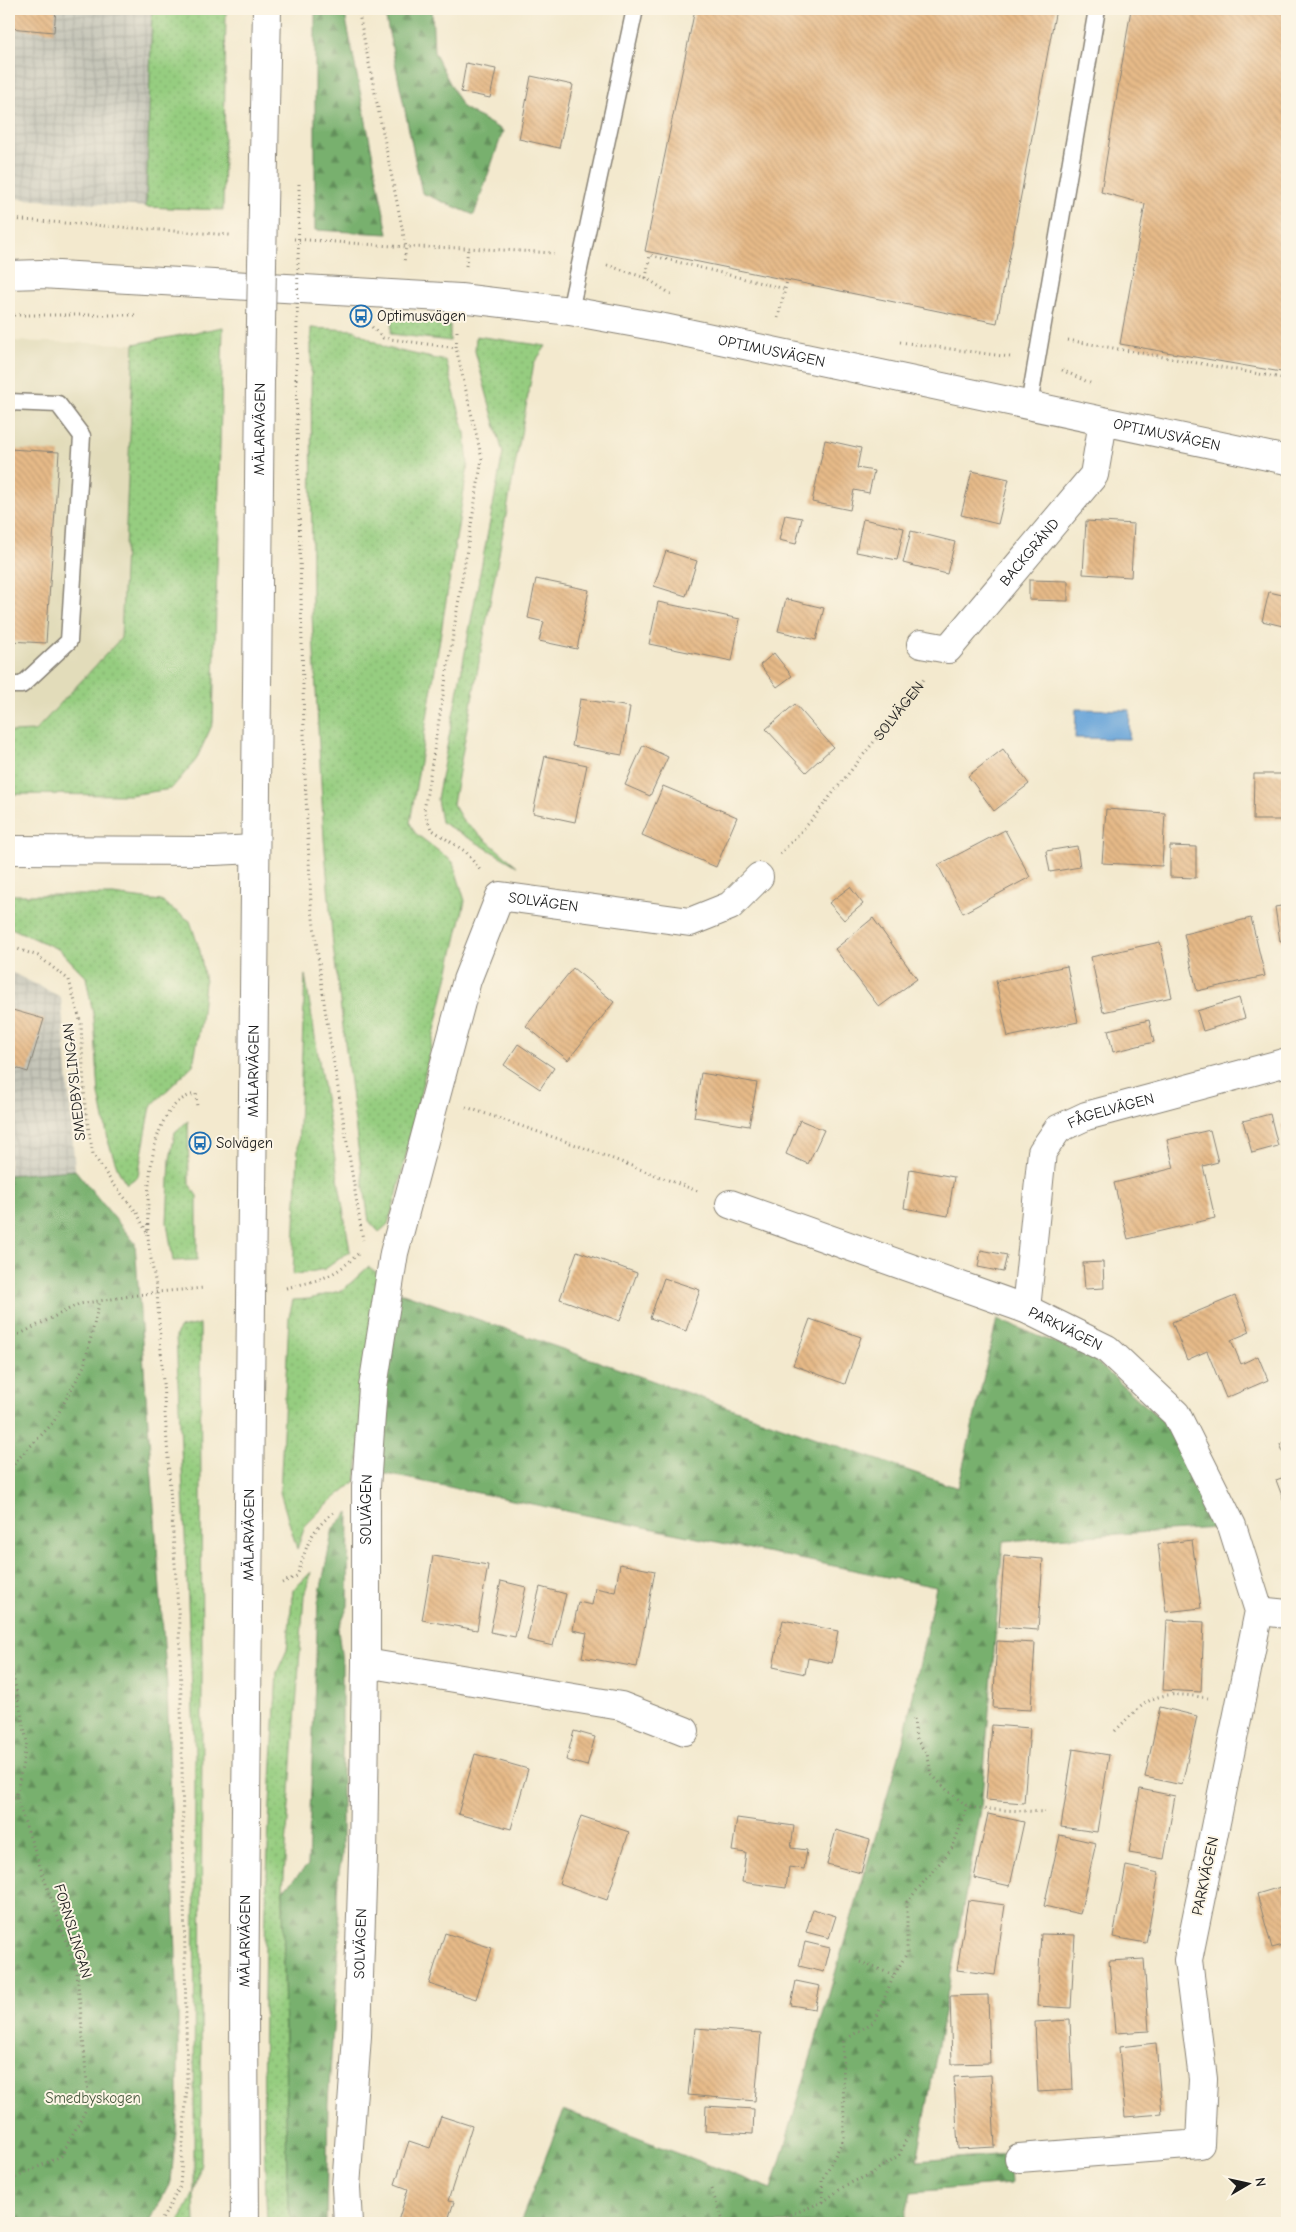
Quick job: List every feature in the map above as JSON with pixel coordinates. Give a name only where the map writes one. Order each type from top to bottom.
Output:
[{"type":"street","name":"MÄLARVÄGEN","points":[[245,2223],[244,2015],[255,849],[260,380],[267,9]]},
{"type":"street","name":"OPTIMUSVÄGEN","points":[[9,275],[51,274],[460,298],[570,311],[664,328],[1287,460]]},
{"type":"street","name":"BACKGRÄND","points":[[948,649],[1094,475],[1103,422]]},
{"type":"street","points":[[921,644],[948,649]]},
{"type":"street","points":[[9,850],[214,852],[255,849]]},
{"type":"street","name":"SOLVÄGEN","points":[[348,2223],[346,2187],[357,2036],[363,1856],[366,1488],[373,1387],[394,1253],[434,1097],[467,980],[500,896],[690,922],[730,906],[759,877]]},
{"type":"street","name":"FÅGELVÄGEN","points":[[1026,1309],[1042,1152],[1058,1129],[1086,1116],[1287,1062]]},
{"type":"street","name":"PARKVÄGEN","points":[[730,1204],[1026,1309],[1107,1349],[1176,1414],[1232,1526],[1259,1611],[1188,1960],[1203,2079],[1200,2144],[1019,2158]]},
{"type":"street","points":[[1259,1611],[1287,1614]]},
{"type":"street","points":[[366,1663],[621,1706],[686,1731]]},
{"type":"lane","points":[[570,311],[635,9]]},
{"type":"lane","points":[[1029,405],[1097,9]]},
{"type":"lane","points":[[9,402],[58,404],[82,436],[69,641],[22,685],[9,685]]},
{"type":"path","points":[[358,9],[406,247],[404,268]]},
{"type":"path","points":[[286,1288],[324,1279],[341,1270],[364,1248],[325,1009],[311,904],[305,775],[296,379],[299,210]]},
{"type":"path","points":[[9,219],[239,236]]},
{"type":"path","points":[[288,239],[406,247],[545,251],[624,269],[646,278],[670,294],[679,296]]},
{"type":"path","points":[[468,248],[460,298],[456,348],[482,460],[424,811],[431,829],[466,852],[500,896]]},
{"type":"path","points":[[646,278],[650,255],[786,288]]},
{"type":"path","points":[[778,318],[787,281]]},
{"type":"path","points":[[769,316],[787,319]]},
{"type":"path","points":[[370,324],[383,338],[456,348]]},
{"type":"path","points":[[1062,339],[1287,379]]},
{"type":"path","points":[[892,340],[920,346],[976,351],[1036,361],[1058,368],[1092,383]]},
{"type":"path","name":"SOLVÄGEN","points":[[759,877],[809,823],[948,649]]},
{"type":"path","name":"SMEDBYSLINGAN","points":[[9,946],[38,956],[68,980],[81,1024],[85,1108],[93,1154],[111,1181],[137,1212],[148,1236]]},
{"type":"path","points":[[160,2223],[180,2187],[187,2086],[180,1640],[156,1292],[148,1236],[150,1183],[158,1133],[168,1111],[186,1096],[196,1094],[197,1108]]},
{"type":"path","points":[[434,1097],[579,1146],[730,1204]]},
{"type":"path","points":[[9,1335],[20,1334],[79,1304],[156,1292],[204,1288]]},
{"type":"path","points":[[9,1473],[17,1460],[53,1423],[84,1366],[100,1300]]},
{"type":"path","points":[[282,1583],[297,1576],[309,1538],[322,1522],[366,1488]]},
{"type":"path","points":[[9,1656],[27,1742],[16,1797],[9,1800]]},
{"type":"path","points":[[1115,1731],[1144,1702],[1160,1694],[1194,1696]]},
{"type":"path","points":[[914,1719],[916,1739],[927,1754],[932,1775],[946,1790],[968,1806],[981,1809],[1045,1812]]},
{"type":"path","name":"FORNSLINGAN","points":[[9,2181],[61,2156],[89,2104],[77,1973],[16,1797]]},
{"type":"path","points":[[823,2202],[822,2181],[844,2138],[843,2041],[875,2021],[894,1975],[907,1954],[906,1902],[953,1847],[968,1806]]},
{"type":"path","points":[[860,1962],[894,1975]]},
{"type":"path","points":[[778,2223],[782,2218],[823,2202],[846,2185],[871,2174],[899,2155],[913,2124]]},
{"type":"path","points":[[711,2189],[724,2223]]},
{"type":"shaded area","points":[[9,9],[152,9],[146,207],[9,198]]},
{"type":"shaded area","points":[[9,341],[134,344],[121,638],[35,732],[9,732]]},
{"type":"shaded area","points":[[9,971],[61,997],[75,1170],[9,1175]]},
{"type":"green space","points":[[152,9],[226,9],[223,210],[146,207]]},
{"type":"green space","points":[[315,9],[344,9],[388,234],[315,230]]},
{"type":"green space","points":[[384,9],[432,9],[434,52],[462,107],[503,131],[474,215],[422,193]]},
{"type":"green space","points":[[392,317],[450,325],[450,341],[391,334]]},
{"type":"green space","points":[[223,327],[213,723],[196,760],[171,789],[130,795],[9,794],[9,732],[35,731],[121,638],[134,344]]},
{"type":"green space","points":[[311,328],[354,330],[386,348],[446,361],[465,433],[468,465],[410,823],[415,833],[453,862],[465,901],[397,1194],[388,1224],[379,1232],[369,1221],[358,1147],[333,946],[324,838],[312,615]]},
{"type":"green space","points":[[476,336],[546,346],[534,363],[453,804],[463,821],[517,866],[441,822],[437,799],[503,453],[475,351]]},
{"type":"green space","points":[[9,895],[113,895],[161,901],[190,921],[200,951],[205,982],[201,1021],[193,1065],[151,1106],[138,1176],[127,1184],[119,1172],[109,1144],[99,1094],[94,1019],[86,977],[60,950],[9,927]]},
{"type":"green space","points":[[305,975],[350,1251],[325,1269],[293,1275]]},
{"type":"green space","points":[[188,1121],[189,1184],[197,1196],[197,1260],[173,1261],[167,1222],[170,1160],[175,1132]]},
{"type":"green space","name":"Smedbyskogen","points":[[75,1170],[135,1243],[167,1686],[178,2015],[178,2110],[171,2181],[149,2223],[9,2223],[9,1175]]},
{"type":"green space","points":[[368,1267],[381,1275],[356,1481],[326,1505],[305,1526],[297,1549],[280,1492],[289,1317],[293,1300],[309,1299],[343,1290]]},
{"type":"green space","points":[[400,1292],[958,1488],[997,1319],[1092,1358],[1166,1424],[1217,1528],[1003,1541],[981,1809],[917,2161],[1009,2154],[1011,2184],[911,2192],[904,2223],[520,2223],[564,2110],[772,2189],[903,1742],[936,1587],[381,1473],[383,1394]]},
{"type":"green space","points":[[200,1324],[202,1658],[201,2163],[194,2193],[195,1757],[176,1336],[179,1328]]},
{"type":"green space","points":[[349,1512],[348,1606],[338,1629],[342,1662],[342,1857],[338,1884],[337,1902],[340,1929],[328,2102],[326,2223],[291,2223],[287,2186],[283,1890],[308,1865],[318,1603],[333,1528]]},
{"type":"green space","points":[[311,1572],[304,1596],[283,1890],[287,2186],[291,2223],[267,2223],[264,2085],[265,1948],[277,1672],[287,1650],[293,1590]]},
{"type":"green space","points":[[194,2193],[195,2223],[179,2223]]},
{"type":"water","points":[[1076,709],[1130,710],[1129,739],[1075,738]]},
{"type":"building","points":[[9,9],[56,9],[54,32],[9,28]]},
{"type":"building","points":[[695,9],[1056,9],[997,323],[645,251]]},
{"type":"building","points":[[1131,9],[1287,9],[1287,373],[1120,344],[1145,204],[1101,192]]},
{"type":"building","points":[[466,63],[496,69],[490,98],[461,92]]},
{"type":"building","points":[[531,76],[573,85],[559,148],[519,139]]},
{"type":"building","points":[[825,440],[861,448],[857,468],[874,471],[869,493],[854,490],[850,510],[812,502]]},
{"type":"building","points":[[9,449],[59,452],[46,643],[9,641]]},
{"type":"building","points":[[972,471],[1009,479],[998,524],[961,515]]},
{"type":"building","points":[[785,515],[802,518],[796,544],[779,540]]},
{"type":"building","points":[[863,519],[904,528],[897,560],[856,552]]},
{"type":"building","points":[[1086,521],[1134,524],[1131,577],[1083,574]]},
{"type":"building","points":[[911,531],[955,542],[947,574],[903,563]]},
{"type":"building","points":[[666,551],[697,561],[686,596],[654,586]]},
{"type":"building","points":[[536,579],[589,590],[577,649],[539,641],[544,622],[528,618]]},
{"type":"building","points":[[1029,580],[1068,581],[1068,601],[1029,600]]},
{"type":"building","points":[[1269,592],[1287,596],[1287,627],[1262,621]]},
{"type":"building","points":[[786,599],[824,608],[816,640],[778,631]]},
{"type":"building","points":[[658,602],[740,619],[732,661],[649,644]]},
{"type":"building","points":[[774,653],[792,676],[777,687],[760,665]]},
{"type":"building","points":[[580,699],[630,707],[622,755],[572,746]]},
{"type":"building","points":[[795,704],[833,747],[806,772],[766,729]]},
{"type":"building","points":[[643,745],[668,757],[650,796],[625,785]]},
{"type":"building","points":[[1003,749],[1029,784],[994,811],[968,776]]},
{"type":"building","points":[[545,756],[587,765],[575,822],[533,813]]},
{"type":"building","points":[[1254,774],[1287,774],[1287,820],[1253,820]]},
{"type":"building","points":[[663,786],[737,817],[716,867],[642,835]]},
{"type":"building","points":[[1106,809],[1165,813],[1162,866],[1102,863]]},
{"type":"building","points":[[1005,830],[1030,877],[963,913],[938,865]]},
{"type":"building","points":[[1077,846],[1080,867],[1050,872],[1046,851]]},
{"type":"building","points":[[1170,846],[1196,847],[1196,878],[1170,877]]},
{"type":"building","points":[[850,887],[863,904],[844,920],[829,903]]},
{"type":"building","points":[[1287,905],[1287,940],[1280,941],[1275,907]]},
{"type":"building","points":[[873,918],[917,979],[879,1007],[835,949]]},
{"type":"building","points":[[1251,918],[1265,976],[1197,991],[1184,934]]},
{"type":"building","points":[[1160,942],[1172,997],[1103,1012],[1091,957]]},
{"type":"building","points":[[1067,966],[1078,1022],[1008,1037],[996,981]]},
{"type":"building","points":[[573,968],[614,1002],[568,1060],[526,1026]]},
{"type":"building","points":[[1287,975],[1287,993],[1286,993],[1284,976]]},
{"type":"building","points":[[1239,998],[1245,1018],[1203,1031],[1197,1011]]},
{"type":"building","points":[[9,1009],[44,1019],[28,1072],[9,1066]]},
{"type":"building","points":[[1149,1020],[1154,1042],[1113,1052],[1108,1030]]},
{"type":"building","points":[[518,1044],[554,1068],[540,1089],[504,1065]]},
{"type":"building","points":[[701,1073],[757,1083],[749,1126],[694,1117]]},
{"type":"building","points":[[1270,1114],[1278,1146],[1252,1153],[1243,1121]]},
{"type":"building","points":[[800,1120],[824,1130],[808,1164],[786,1154]]},
{"type":"building","points":[[1287,1123],[1287,1148],[1281,1125]]},
{"type":"building","points":[[1210,1130],[1218,1162],[1203,1166],[1215,1218],[1128,1239],[1114,1183],[1174,1168],[1167,1140]]},
{"type":"building","points":[[910,1169],[954,1177],[948,1216],[904,1208]]},
{"type":"building","points":[[981,1250],[1007,1255],[1003,1272],[978,1267]]},
{"type":"building","points":[[577,1251],[637,1273],[620,1321],[560,1299]]},
{"type":"building","points":[[1103,1262],[1104,1288],[1085,1289],[1083,1263]]},
{"type":"building","points":[[664,1278],[700,1290],[686,1331],[650,1318]]},
{"type":"building","points":[[1235,1296],[1250,1332],[1231,1340],[1241,1364],[1258,1356],[1268,1380],[1226,1398],[1207,1351],[1187,1360],[1172,1322]]},
{"type":"building","points":[[810,1319],[861,1337],[845,1384],[793,1365]]},
{"type":"building","points":[[1287,1441],[1287,1462],[1280,1444]]},
{"type":"building","points":[[1287,1476],[1287,1509],[1276,1480]]},
{"type":"building","points":[[1192,1540],[1201,1608],[1166,1612],[1158,1544]]},
{"type":"building","points":[[433,1556],[488,1565],[477,1630],[422,1620]]},
{"type":"building","points":[[1004,1556],[1043,1559],[1038,1630],[999,1627]]},
{"type":"building","points":[[620,1564],[655,1571],[637,1667],[582,1657],[587,1633],[573,1630],[578,1602],[592,1605],[595,1588],[615,1592]]},
{"type":"building","points":[[501,1581],[526,1587],[515,1637],[490,1632]]},
{"type":"building","points":[[540,1587],[566,1594],[553,1646],[527,1640]]},
{"type":"building","points":[[783,1620],[838,1631],[832,1663],[808,1658],[805,1674],[773,1667]]},
{"type":"building","points":[[1167,1620],[1204,1622],[1201,1692],[1163,1690]]},
{"type":"building","points":[[997,1641],[1035,1643],[1031,1710],[993,1708]]},
{"type":"building","points":[[1160,1707],[1197,1716],[1182,1785],[1145,1777]]},
{"type":"building","points":[[992,1725],[1030,1728],[1024,1803],[986,1800]]},
{"type":"building","points":[[574,1731],[595,1737],[587,1766],[566,1760]]},
{"type":"building","points":[[1287,1742],[1287,1755],[1284,1743]]},
{"type":"building","points":[[1073,1749],[1109,1755],[1097,1832],[1061,1827]]},
{"type":"building","points":[[475,1754],[528,1769],[511,1829],[458,1814]]},
{"type":"building","points":[[1140,1789],[1175,1796],[1164,1859],[1129,1853]]},
{"type":"building","points":[[988,1814],[1024,1822],[1010,1886],[974,1878]]},
{"type":"building","points":[[581,1816],[629,1832],[607,1900],[559,1883]]},
{"type":"building","points":[[737,1818],[794,1826],[791,1848],[807,1850],[804,1869],[789,1867],[786,1888],[742,1882],[746,1853],[732,1851]]},
{"type":"building","points":[[836,1830],[870,1840],[861,1873],[827,1864]]},
{"type":"building","points":[[1060,1835],[1096,1843],[1080,1914],[1044,1906]]},
{"type":"building","points":[[1126,1866],[1159,1873],[1146,1943],[1113,1937]]},
{"type":"building","points":[[1287,1885],[1287,1944],[1272,1948],[1257,1894]]},
{"type":"building","points":[[968,1900],[1005,1905],[995,1975],[957,1970]]},
{"type":"building","points":[[813,1909],[836,1916],[829,1938],[806,1932]]},
{"type":"building","points":[[445,1933],[492,1948],[476,1999],[429,1984]]},
{"type":"building","points":[[1041,1934],[1075,1935],[1071,2008],[1037,2006]]},
{"type":"building","points":[[805,1942],[830,1948],[824,1972],[799,1966]]},
{"type":"building","points":[[1144,1959],[1149,2031],[1115,2033],[1109,1961]]},
{"type":"building","points":[[796,1981],[820,1986],[815,2009],[791,2005]]},
{"type":"building","points":[[988,1995],[990,2063],[952,2064],[950,1996]]},
{"type":"building","points":[[1070,2020],[1073,2090],[1038,2092],[1035,2022]]},
{"type":"building","points":[[695,2028],[761,2033],[755,2101],[688,2095]]},
{"type":"building","points":[[1156,2043],[1162,2114],[1125,2117],[1119,2047]]},
{"type":"building","points":[[991,2075],[995,2147],[958,2149],[954,2077]]},
{"type":"building","points":[[706,2106],[754,2109],[753,2134],[705,2131]]},
{"type":"building","points":[[441,2116],[472,2126],[448,2201],[454,2202],[447,2223],[404,2223],[398,2221],[408,2189],[395,2184],[409,2141],[430,2148]]},
{"type":"place","name":"Optimusvägen","points":[[361,316]]},
{"type":"place","name":"Solvägen","points":[[200,1143]]}]
